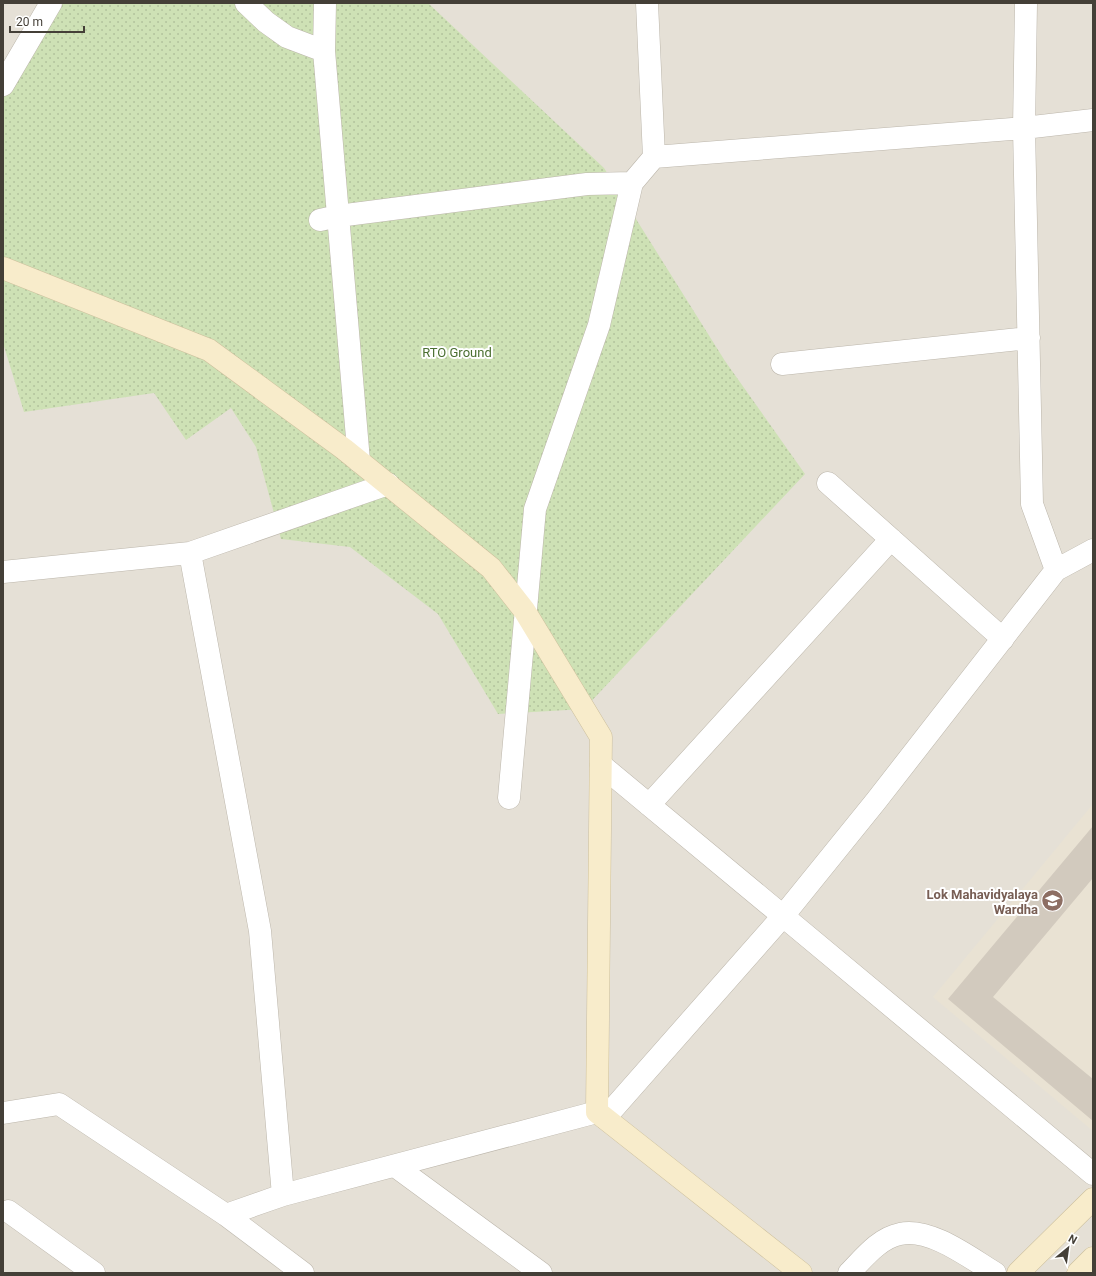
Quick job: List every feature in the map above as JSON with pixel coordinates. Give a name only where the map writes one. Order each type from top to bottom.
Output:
[{"type":"street","points":[[3,85],[51,3]]},
{"type":"street","points":[[246,3],[287,37],[324,51]]},
{"type":"street","points":[[325,3],[324,51],[329,218],[360,461]]},
{"type":"street","points":[[509,798],[524,610],[535,509],[599,325],[632,183],[654,157],[647,3]]},
{"type":"street","points":[[1026,3],[1024,128],[1032,504],[1056,570]]},
{"type":"street","points":[[654,157],[1024,128],[1093,120]]},
{"type":"street","points":[[329,218],[587,184],[632,183]]},
{"type":"street","points":[[3,268],[209,350],[360,461],[491,568],[524,610],[601,737],[601,1115]]},
{"type":"street","points":[[782,364],[1029,338]]},
{"type":"street","points":[[828,483],[1003,639]]},
{"type":"street","points":[[3,572],[190,553],[388,484]]},
{"type":"street","points":[[649,805],[891,539]]},
{"type":"street","points":[[226,1215],[283,1195],[601,1115],[783,916],[876,801],[1056,570],[1093,550]]},
{"type":"street","points":[[190,553],[260,931],[283,1195]]},
{"type":"street","points":[[601,765],[1093,1174]]},
{"type":"street","points":[[3,1113],[59,1104],[226,1215],[303,1273]]},
{"type":"street","points":[[601,1115],[801,1273]]},
{"type":"street","points":[[395,1166],[541,1273]]},
{"type":"street","points":[[1018,1273],[1093,1199]]},
{"type":"street","points":[[8,1211],[94,1273]]},
{"type":"street","points":[[849,1273],[882,1242],[900,1233],[918,1234],[942,1241],[995,1273]]},
{"type":"street","points":[[1078,1273],[1093,1258]]},
{"type":"shaded area","points":[[3,3],[1093,3],[1093,1273],[3,1273]]},
{"type":"shaded area","name":"Lok Mahavidyalaya Wardha","points":[[1093,804],[1093,1131],[933,997]]},
{"type":"green space","name":"RTO Ground","points":[[59,3],[428,3],[604,168],[725,361],[805,474],[584,709],[498,714],[438,614],[350,547],[281,539],[256,447],[231,408],[186,440],[154,393],[24,412],[3,343],[3,96]]},
{"type":"building","points":[[1093,826],[1093,878],[993,997],[1093,1079],[1093,1121],[948,999]]},
{"type":"place","name":"Lok Mahavidyalaya Wardha","points":[[1053,901]]}]
